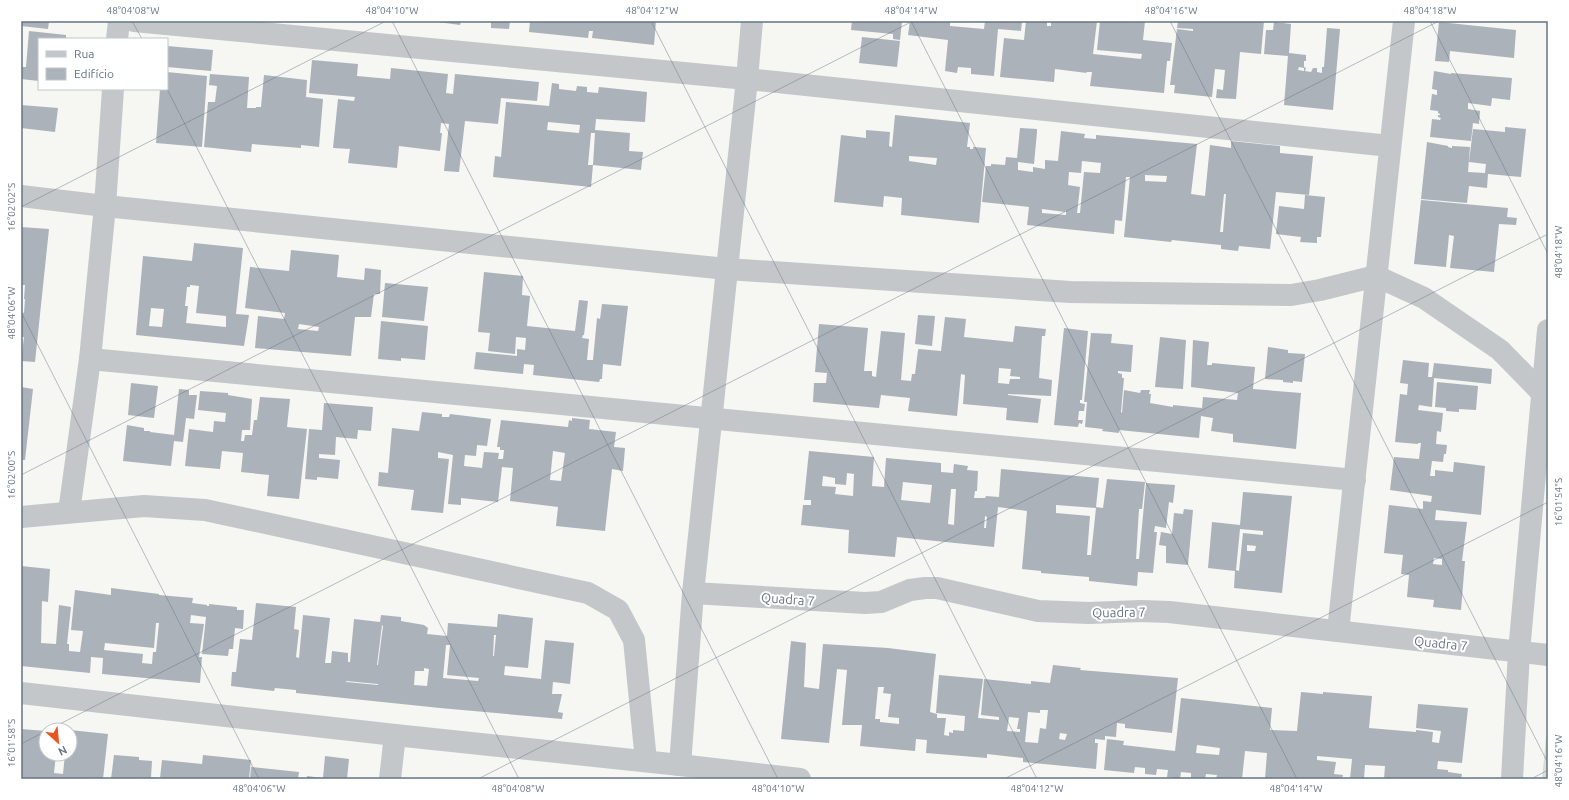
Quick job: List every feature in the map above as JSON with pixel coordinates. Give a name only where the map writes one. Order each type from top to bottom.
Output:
[{"type":"street","points":[[117,38],[118,21]]},
{"type":"street","points":[[134,21],[747,79],[1390,146]]},
{"type":"street","points":[[680,764],[693,593],[752,21]]},
{"type":"street","points":[[1338,631],[1404,21]]},
{"type":"street","points":[[69,512],[90,359],[105,206],[113,90]]},
{"type":"street","points":[[21,196],[105,206],[727,269],[1070,292],[1291,295],[1320,290],[1376,276],[1424,298],[1500,350],[1542,393]]},
{"type":"street","points":[[1512,779],[1519,652],[1548,330]]},
{"type":"street","points":[[90,359],[1355,480]]},
{"type":"street","points":[[21,517],[144,506],[205,510],[588,593],[618,610],[634,640],[646,761]]},
{"type":"street","name":"Quadra 7","points":[[693,593],[865,603],[881,602],[910,590],[925,588],[954,591],[1038,611],[1089,613],[1141,611],[1169,612],[1548,655]]},
{"type":"street","points":[[21,692],[395,735],[680,764],[800,779]]},
{"type":"street","points":[[390,779],[395,735]]},
{"type":"shaded area","points":[[1548,718],[1548,779],[1542,779]]},
{"type":"building","points":[[21,21],[49,21],[48,29],[21,26]]},
{"type":"building","points":[[431,21],[461,21],[460,25]]},
{"type":"building","points":[[491,21],[510,21],[509,29],[491,28]]},
{"type":"building","points":[[530,21],[656,21],[654,45],[592,38],[593,31],[589,31],[588,38],[529,32]]},
{"type":"building","points":[[852,21],[902,21],[900,40],[893,39],[893,34],[851,30]]},
{"type":"building","points":[[910,21],[950,21],[950,26],[984,29],[985,21],[1022,21],[1021,31],[998,29],[994,76],[971,74],[971,68],[958,67],[957,73],[945,71],[948,40],[908,35]]},
{"type":"building","points":[[1026,21],[1047,21],[1047,26],[1051,26],[1051,21],[1097,21],[1093,54],[1141,59],[1142,54],[1097,50],[1100,21],[1145,21],[1143,40],[1172,43],[1170,61],[1167,61],[1164,93],[1090,86],[1092,72],[1086,72],[1087,73],[1055,69],[1054,82],[1000,77],[1004,38],[1024,40]]},
{"type":"building","points":[[1178,21],[1264,21],[1261,54],[1240,52],[1236,99],[1216,98],[1217,89],[1223,90],[1225,70],[1215,69],[1212,97],[1174,93],[1175,85],[1170,85],[1177,29],[1193,31],[1193,29],[1177,28]]},
{"type":"building","points":[[1274,22],[1291,24],[1289,53],[1306,55],[1306,61],[1304,61],[1304,67],[1306,68],[1305,71],[1311,72],[1313,68],[1317,68],[1317,72],[1322,73],[1322,67],[1324,67],[1327,28],[1340,29],[1333,110],[1284,105],[1288,56],[1264,54],[1266,30],[1273,30]],"holes":[[[1299,67],[1304,68],[1304,71],[1298,70]]]},
{"type":"building","points":[[1439,22],[1516,30],[1514,58],[1450,51],[1449,62],[1435,61]]},
{"type":"building","points":[[29,31],[66,35],[66,38],[38,38],[38,81],[21,79],[21,67],[26,67]]},
{"type":"building","points":[[862,37],[900,41],[897,67],[859,63]]},
{"type":"building","points":[[168,46],[213,50],[211,71],[168,67]]},
{"type":"building","points":[[312,60],[358,64],[357,76],[390,79],[391,68],[448,74],[446,93],[453,94],[455,74],[539,82],[537,101],[501,98],[498,124],[465,121],[459,172],[444,171],[449,124],[441,123],[440,133],[442,133],[440,151],[399,146],[397,168],[348,163],[350,149],[333,148],[338,99],[354,101],[355,97],[309,93]]},
{"type":"building","points":[[1434,71],[1451,74],[1512,78],[1510,100],[1492,98],[1491,106],[1468,103],[1468,109],[1480,111],[1479,124],[1473,123],[1471,141],[1430,137],[1432,119],[1440,120],[1441,118],[1438,117],[1440,114],[1438,111],[1430,110],[1432,94],[1437,95],[1437,90],[1432,89]]},
{"type":"building","points":[[168,72],[207,76],[202,147],[156,143],[160,90],[168,90]]},
{"type":"building","points":[[210,74],[249,77],[247,108],[261,107],[264,75],[307,80],[306,97],[323,99],[319,147],[301,145],[301,148],[252,144],[251,152],[204,147],[208,102],[215,102],[217,86],[209,85]]},
{"type":"building","points":[[552,83],[559,84],[559,89],[576,91],[577,86],[587,87],[587,92],[598,93],[599,87],[647,92],[645,122],[596,119],[595,130],[630,133],[629,151],[643,152],[641,170],[593,165],[591,187],[493,177],[495,156],[501,157],[506,102],[549,106]],"holes":[[[548,122],[580,125],[579,133],[547,130]],[[591,133],[595,133],[593,165],[588,165]]]},
{"type":"building","points":[[21,105],[58,108],[55,132],[21,128]]},
{"type":"building","points":[[895,115],[970,123],[967,147],[970,147],[970,149],[973,149],[973,147],[986,148],[979,223],[901,215],[902,198],[884,196],[883,207],[834,202],[841,135],[866,138],[866,130],[890,132],[889,146],[892,147]],"holes":[[[909,156],[937,158],[936,165],[909,161]]]},
{"type":"building","points":[[1505,127],[1526,129],[1521,177],[1488,174],[1487,188],[1469,186],[1467,203],[1421,199],[1427,142],[1452,148],[1452,146],[1470,147],[1468,172],[1485,173],[1486,164],[1469,162],[1473,129],[1505,132]]},
{"type":"building","points":[[1020,128],[1037,129],[1034,164],[1018,162],[1018,170],[1033,172],[1033,167],[1045,169],[1045,160],[1058,161],[1061,131],[1085,134],[1084,138],[1096,139],[1096,135],[1197,144],[1191,194],[1205,196],[1210,145],[1231,148],[1231,141],[1280,146],[1280,153],[1313,156],[1309,195],[1276,192],[1270,249],[1239,246],[1238,251],[1221,249],[1221,245],[1124,237],[1130,177],[1126,177],[1122,221],[1115,220],[1114,234],[1027,225],[1029,207],[982,202],[986,166],[991,166],[991,164],[1005,165],[1006,157],[1017,158]],"holes":[[[1082,161],[1101,163],[1100,173],[1084,172],[1080,213],[1077,213],[1080,187],[1068,185],[1069,172],[1081,173]],[[1145,175],[1167,176],[1166,182],[1145,181]],[[1224,194],[1226,194],[1223,232],[1220,232]],[[1042,209],[1065,212],[1066,210],[1066,215],[1042,213]]]},
{"type":"building","points":[[1305,195],[1325,197],[1321,237],[1317,237],[1317,243],[1300,242],[1301,237],[1276,234],[1279,206],[1304,209]]},
{"type":"building","points":[[1421,200],[1508,208],[1507,217],[1517,218],[1516,225],[1499,224],[1494,272],[1450,268],[1454,236],[1449,235],[1446,267],[1414,264]]},
{"type":"building","points":[[21,227],[49,229],[35,362],[21,361],[24,337],[21,337],[21,312],[24,313],[25,285],[21,285]]},
{"type":"building","points":[[194,243],[243,248],[236,314],[249,315],[244,346],[136,335],[143,256],[192,261]],"holes":[[[190,285],[199,286],[196,313],[226,316],[226,327],[186,323],[188,306],[185,306],[187,287],[190,287]],[[151,308],[164,309],[162,327],[149,326]]]},
{"type":"building","points":[[291,250],[339,255],[337,277],[364,280],[365,268],[381,270],[380,294],[374,294],[371,317],[355,317],[351,356],[255,348],[258,316],[284,319],[285,313],[245,308],[250,267],[289,271]],"holes":[[[299,324],[319,327],[318,331],[298,329]]]},
{"type":"building","points":[[484,272],[523,276],[522,295],[530,296],[527,326],[575,331],[579,300],[588,301],[584,335],[582,338],[589,339],[587,360],[593,360],[597,318],[600,319],[602,304],[628,306],[621,366],[603,364],[602,379],[600,379],[599,382],[533,375],[534,365],[524,364],[523,374],[474,369],[476,352],[517,356],[517,349],[525,350],[526,338],[516,337],[515,354],[488,351],[490,333],[478,332]]},
{"type":"building","points":[[385,283],[428,287],[424,321],[382,317]]},
{"type":"building","points":[[918,315],[935,316],[932,346],[915,344]]},
{"type":"building","points":[[945,317],[966,319],[964,337],[1013,342],[1015,326],[1046,329],[1045,336],[1042,336],[1039,378],[1052,380],[1051,396],[1008,394],[1041,399],[1038,423],[1006,420],[1007,408],[963,404],[965,375],[961,374],[957,416],[908,411],[910,398],[881,395],[879,408],[813,402],[814,383],[826,383],[827,373],[815,372],[819,324],[868,328],[864,371],[872,371],[872,376],[876,377],[881,331],[905,333],[901,380],[911,381],[912,374],[915,374],[919,349],[941,351]],"holes":[[[999,368],[1011,369],[1010,376],[1020,377],[1020,379],[1010,379],[1009,384],[998,383]]]},
{"type":"building","points":[[381,321],[428,326],[425,360],[401,358],[401,361],[378,359]]},
{"type":"building","points":[[1064,328],[1088,331],[1082,400],[1080,400],[1080,403],[1085,404],[1084,411],[1079,411],[1078,420],[1083,420],[1082,424],[1079,423],[1078,427],[1054,425]]},
{"type":"building","points":[[1091,333],[1112,334],[1111,343],[1133,345],[1131,372],[1118,371],[1118,373],[1122,374],[1122,378],[1124,378],[1122,413],[1124,390],[1140,393],[1141,390],[1150,390],[1150,403],[1173,407],[1173,405],[1202,408],[1203,397],[1237,400],[1238,393],[1191,387],[1193,340],[1209,342],[1207,365],[1212,365],[1212,363],[1255,367],[1253,389],[1301,393],[1296,449],[1233,442],[1233,434],[1211,431],[1213,418],[1201,416],[1199,438],[1119,430],[1119,433],[1085,427],[1087,402],[1084,402]]},
{"type":"building","points":[[1160,337],[1186,340],[1183,389],[1155,387]]},
{"type":"building","points":[[1268,347],[1288,350],[1288,353],[1305,354],[1302,382],[1293,381],[1293,383],[1283,382],[1283,380],[1265,379]]},
{"type":"building","points":[[1403,360],[1429,363],[1428,377],[1432,377],[1434,363],[1492,369],[1491,384],[1434,378],[1432,407],[1419,405],[1418,410],[1443,413],[1441,432],[1437,431],[1436,444],[1447,445],[1446,454],[1444,454],[1443,462],[1432,461],[1430,476],[1435,476],[1435,470],[1453,472],[1454,462],[1485,466],[1481,515],[1436,510],[1435,520],[1467,522],[1462,561],[1465,561],[1461,610],[1433,607],[1434,600],[1407,597],[1409,575],[1401,574],[1403,555],[1384,553],[1389,505],[1423,509],[1423,501],[1431,502],[1432,496],[1390,490],[1394,457],[1419,459],[1421,443],[1395,442],[1400,394],[1407,395],[1408,384],[1400,383]],"holes":[[[1434,558],[1442,559],[1442,565],[1433,564]]]},
{"type":"building","points":[[1437,382],[1478,386],[1476,410],[1459,409],[1459,412],[1446,411],[1446,408],[1435,407]]},
{"type":"building","points":[[131,383],[158,386],[154,418],[128,415]]},
{"type":"building","points":[[21,387],[33,389],[25,460],[21,460]]},
{"type":"building","points":[[179,389],[189,390],[189,395],[197,395],[194,419],[186,418],[183,442],[174,441],[171,466],[123,461],[127,425],[144,428],[144,431],[174,435]]},
{"type":"building","points":[[200,391],[228,393],[228,395],[252,399],[250,430],[242,430],[241,441],[244,441],[245,435],[252,435],[254,420],[257,420],[260,397],[290,399],[287,427],[307,429],[299,499],[267,496],[269,475],[241,472],[243,453],[222,451],[220,469],[185,466],[189,429],[213,432],[214,421],[225,422],[226,413],[198,410]]},
{"type":"building","points":[[324,403],[373,407],[371,431],[358,430],[357,439],[336,437],[335,455],[319,454],[319,458],[340,460],[338,479],[317,477],[317,480],[305,479],[309,429],[322,430]]},
{"type":"building","points":[[422,412],[442,414],[442,417],[449,417],[450,414],[491,419],[487,446],[477,445],[476,456],[465,455],[464,466],[482,468],[484,452],[499,453],[498,459],[503,459],[504,450],[500,450],[500,447],[497,447],[501,420],[568,427],[569,420],[572,421],[572,418],[590,420],[589,429],[616,432],[614,447],[625,448],[623,471],[612,469],[605,531],[556,526],[558,507],[510,501],[513,468],[502,467],[498,502],[461,498],[461,505],[448,504],[453,455],[438,452],[438,458],[449,459],[443,513],[411,510],[414,490],[378,486],[379,472],[388,473],[392,428],[419,431]],"holes":[[[553,451],[565,453],[561,481],[550,480]]]},
{"type":"building","points":[[809,451],[874,457],[872,486],[884,487],[886,458],[941,463],[941,472],[953,473],[954,464],[968,466],[967,470],[978,471],[977,491],[975,491],[974,498],[985,498],[986,496],[999,497],[1001,469],[1099,478],[1096,507],[1103,508],[1107,479],[1145,482],[1142,509],[1139,509],[1136,559],[1139,559],[1146,483],[1175,485],[1173,503],[1169,502],[1166,528],[1155,526],[1154,532],[1157,532],[1153,573],[1138,572],[1137,586],[1089,581],[1089,577],[1041,573],[1041,571],[1022,569],[1027,511],[998,507],[994,547],[897,537],[895,557],[848,553],[849,530],[801,525],[803,505],[811,505],[811,500],[804,500]],"holes":[[[847,473],[854,474],[853,496],[835,494],[836,487],[822,486],[823,476],[835,478],[835,484],[846,485]],[[903,482],[932,485],[930,503],[901,500]],[[951,489],[956,489],[954,525],[948,524]],[[1056,505],[1096,508],[1091,555],[1087,555],[1090,516],[1056,513]],[[985,516],[987,517],[986,528],[984,528]]]},
{"type":"building","points":[[1243,492],[1292,496],[1282,593],[1234,588],[1235,571],[1208,568],[1212,522],[1240,525]],"holes":[[[1240,529],[1263,531],[1263,535],[1243,533],[1239,571],[1236,570]],[[1247,545],[1256,546],[1255,551],[1247,551]]]},
{"type":"building","points":[[1184,509],[1193,510],[1188,565],[1166,563],[1166,546],[1159,545],[1161,532],[1172,534],[1174,513],[1183,514]]},
{"type":"building","points":[[21,566],[50,569],[48,602],[42,601],[41,643],[56,644],[59,605],[71,607],[67,644],[69,644],[69,651],[80,652],[83,631],[71,630],[75,590],[111,595],[111,588],[193,598],[192,603],[207,606],[209,606],[209,604],[237,607],[237,610],[244,610],[243,629],[235,628],[233,649],[229,649],[228,656],[202,654],[206,617],[191,615],[190,623],[204,624],[199,657],[202,657],[200,683],[102,674],[103,658],[91,657],[90,673],[21,666]],"holes":[[[156,623],[159,623],[156,652],[153,652],[152,664],[142,663],[143,654],[104,650],[105,643],[154,648]]]},
{"type":"building","points":[[256,603],[296,607],[294,629],[299,630],[296,657],[299,658],[303,615],[330,618],[325,663],[331,663],[332,651],[348,653],[348,662],[350,662],[354,619],[380,622],[381,615],[401,617],[401,621],[424,625],[428,628],[427,634],[447,636],[448,623],[497,627],[498,614],[533,618],[528,668],[505,666],[504,675],[541,679],[545,640],[574,643],[570,684],[553,682],[552,694],[562,694],[558,712],[563,713],[562,719],[296,693],[296,690],[275,688],[274,691],[231,686],[232,672],[236,672],[240,639],[252,640]],"holes":[[[382,625],[383,626],[377,665]],[[494,635],[496,635],[494,656]],[[446,645],[450,645],[447,675],[479,678],[478,681],[443,678]],[[424,668],[429,669],[427,686],[414,685],[415,671],[424,671]],[[346,681],[378,684],[346,682]]]},
{"type":"building","points":[[791,641],[806,643],[804,687],[819,689],[823,644],[888,648],[936,654],[930,712],[937,714],[937,718],[946,718],[944,735],[949,736],[949,732],[953,733],[953,730],[964,731],[965,716],[936,713],[939,675],[983,679],[978,718],[999,720],[999,717],[981,715],[984,679],[1031,684],[1031,681],[1050,683],[1053,665],[1081,668],[1080,670],[1178,678],[1172,733],[1125,728],[1125,724],[1117,723],[1116,737],[1105,736],[1105,740],[1095,739],[1095,743],[1098,743],[1096,769],[1023,762],[1023,758],[987,754],[987,758],[926,753],[927,740],[916,739],[915,751],[860,746],[862,725],[842,725],[847,670],[837,669],[829,743],[781,739]],"holes":[[[878,687],[884,687],[883,693],[891,694],[888,717],[899,718],[899,724],[880,722],[880,719],[875,719]],[[1040,710],[1048,710],[1046,729],[1040,728],[1038,743],[1025,742],[1028,712],[1040,713]],[[1009,717],[1019,718],[1017,729],[1020,729],[1020,732],[1007,731]],[[1060,733],[1067,734],[1065,740],[1059,739]]]},
{"type":"building","points":[[1301,692],[1323,694],[1323,692],[1372,696],[1369,728],[1433,732],[1432,742],[1439,743],[1441,731],[1416,728],[1418,704],[1468,708],[1462,763],[1438,761],[1437,769],[1462,774],[1461,779],[1384,779],[1385,766],[1365,765],[1364,779],[1350,779],[1352,759],[1317,756],[1317,760],[1336,762],[1334,774],[1343,775],[1342,779],[1265,779],[1267,753],[1245,751],[1242,779],[1216,779],[1217,775],[1206,774],[1205,779],[1191,779],[1191,773],[1181,772],[1180,779],[1167,777],[1168,770],[1157,769],[1156,775],[1145,774],[1145,768],[1135,767],[1134,773],[1104,770],[1107,739],[1124,741],[1123,745],[1175,751],[1181,698],[1272,708],[1270,730],[1297,731]],"holes":[[[1197,745],[1220,748],[1219,755],[1196,753]]]},
{"type":"building","points":[[21,729],[38,730],[38,762],[55,762],[54,773],[63,774],[64,762],[78,762],[78,731],[108,734],[103,779],[21,779]]},
{"type":"building","points":[[114,755],[139,757],[139,760],[152,761],[151,777],[160,778],[162,760],[202,764],[203,755],[251,760],[249,779],[111,779]]},
{"type":"building","points":[[325,756],[349,759],[347,779],[307,779],[307,776],[323,778]]},
{"type":"building","points":[[251,767],[299,772],[298,779],[250,779]]}]
